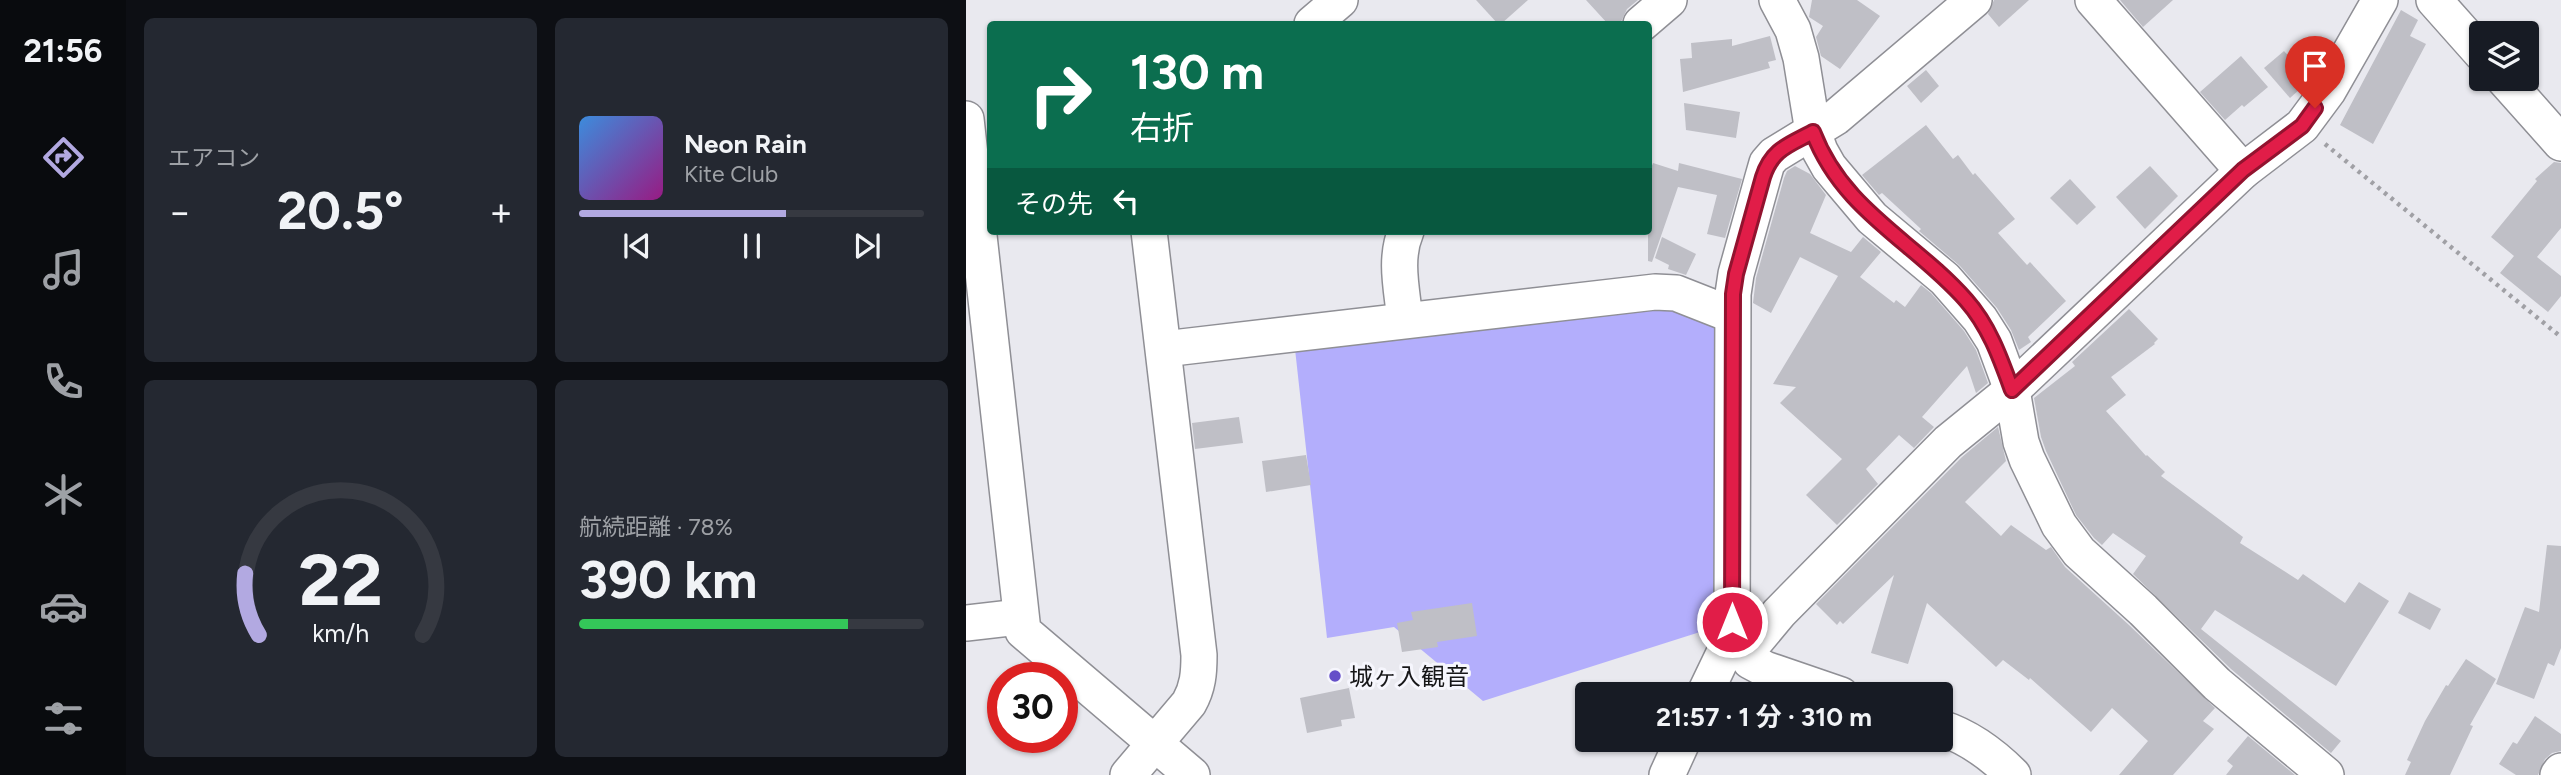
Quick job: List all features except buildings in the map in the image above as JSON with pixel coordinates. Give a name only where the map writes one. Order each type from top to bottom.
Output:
[{"type":"street","points":[[1316,21],[1340,0]]},
{"type":"street","points":[[1645,21],[1670,0]]},
{"type":"street","points":[[1803,682],[1750,661],[1737,646],[1732,622],[1732,315],[1736,274],[1768,163],[1783,148],[1836,117],[1974,0]]},
{"type":"street","points":[[2093,0],[2243,170]]},
{"type":"street","points":[[1713,682],[1737,646],[1754,643],[1779,612],[1948,442],[2012,390],[2243,170],[2302,126],[2328,91],[2380,0]]},
{"type":"street","points":[[2434,0],[2469,39]]},
{"type":"street","points":[[1791,10],[1813,132],[1829,167],[1867,212],[1967,301],[1994,341],[2012,390],[2021,442],[2036,481],[2059,525],[2079,552],[2217,684],[2326,775]]},
{"type":"street","points":[[2515,91],[2561,143]]},
{"type":"street","points":[[966,119],[983,195],[1023,631],[1192,775]]},
{"type":"street","points":[[1128,775],[1189,703],[1197,689],[1199,674],[1199,655],[1150,235]]},
{"type":"street","points":[[1404,235],[1400,245],[1399,260],[1405,320]]},
{"type":"street","points":[[1164,349],[1666,291],[1732,315]]},
{"type":"street","points":[[966,623],[1020,617]]},
{"type":"street","points":[[1953,732],[1993,755],[2013,775]]},
{"type":"street","points":[[1667,775],[1678,752]]},
{"type":"path","points":[[2302,126],[2561,337]]},
{"type":"shaded area","points":[[1670,303],[1720,329],[1722,625],[1483,701],[1394,627],[1327,638],[1295,349]]},
{"type":"place","name":"城ヶ入観音","points":[[1335,676]]},
{"type":"route","points":[[1732,622],[1733,294],[1763,177],[1774,155],[1813,132],[1829,167],[1872,218],[1967,301],[1994,341],[2012,390],[2243,170],[2302,126],[2315,108]]}]
